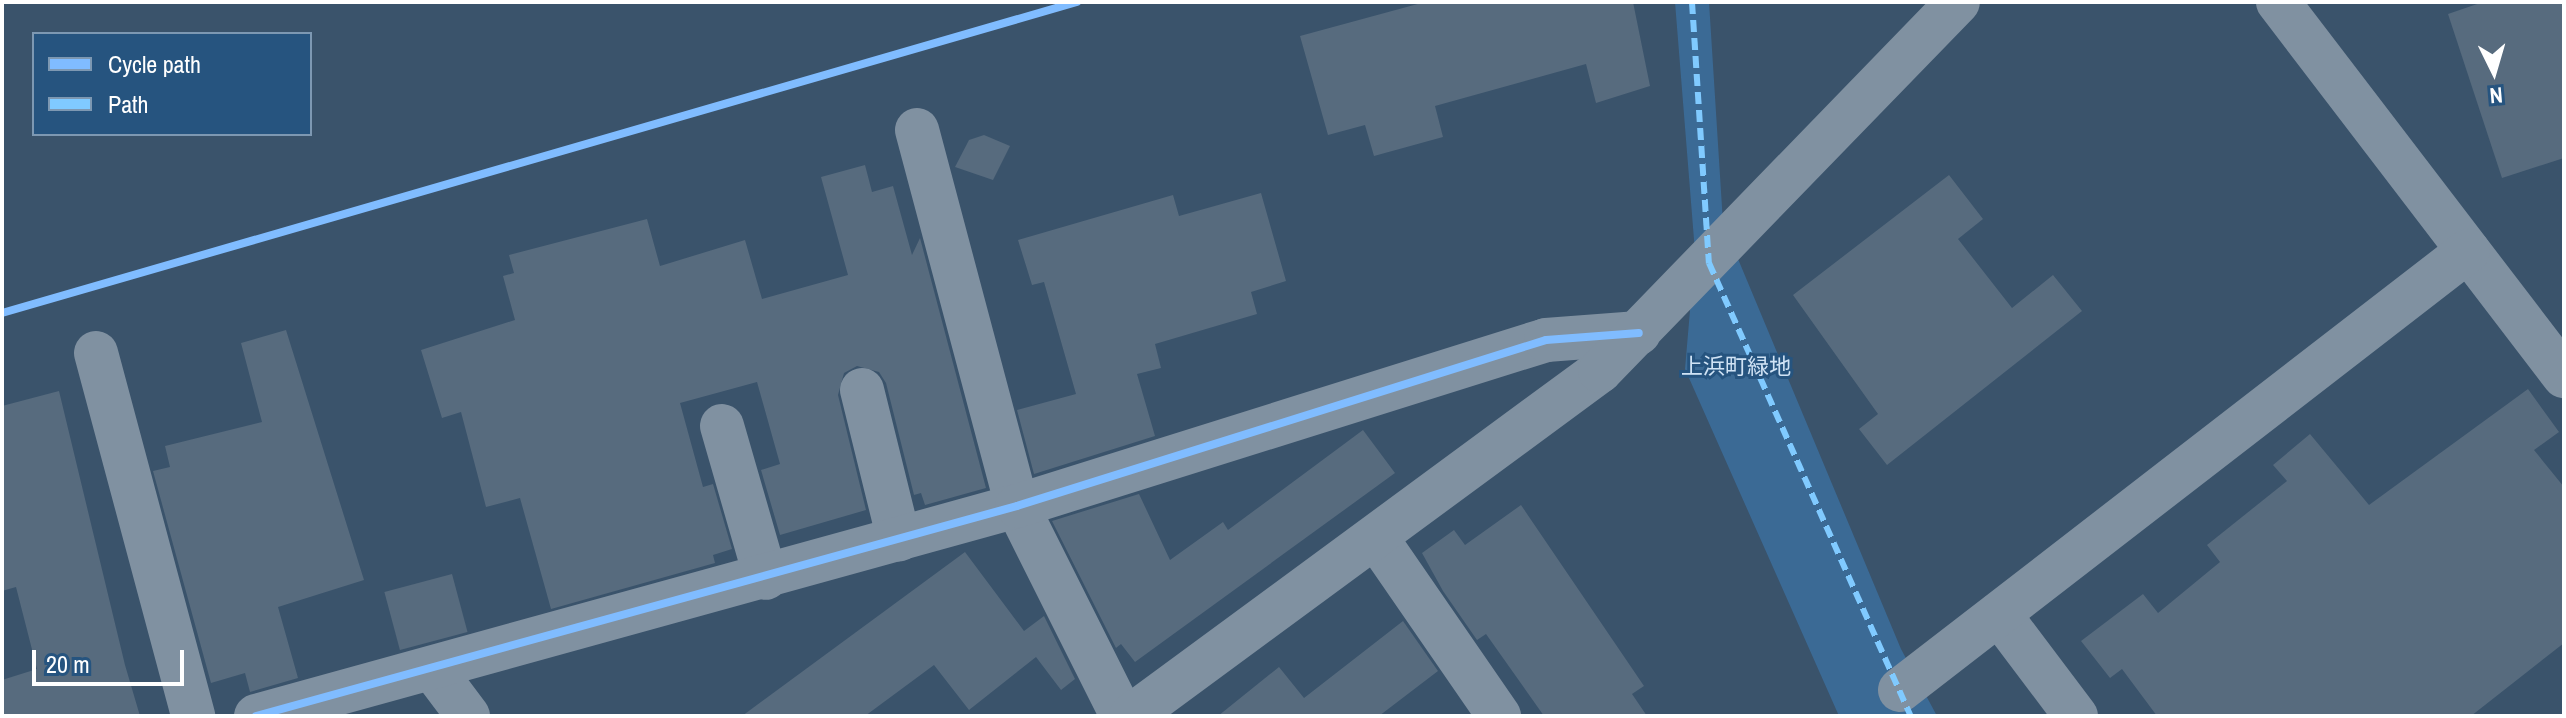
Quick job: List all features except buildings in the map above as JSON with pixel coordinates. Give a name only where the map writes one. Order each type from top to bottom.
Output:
[{"type":"street","points":[[1131,716],[1377,539],[1639,333],[1958,2]]},
{"type":"street","points":[[2278,2],[2564,376]]},
{"type":"street","points":[[917,130],[1017,506],[1122,716]]},
{"type":"street","points":[[1900,690],[2468,251]]},
{"type":"street","points":[[256,716],[435,672],[1017,506],[1546,340],[1639,333]]},
{"type":"street","points":[[96,353],[193,716]]},
{"type":"street","points":[[862,390],[899,540]]},
{"type":"street","points":[[722,426],[766,578]]},
{"type":"street","points":[[1377,539],[1499,716]]},
{"type":"street","points":[[1999,614],[2076,716]]},
{"type":"street","points":[[435,672],[468,716]]},
{"type":"green space","name":"上浜町緑地","points":[[1675,2],[1709,2],[1723,223],[1901,649],[1937,716],[1839,716],[1685,369],[1695,252]]},
{"type":"marked path","points":[[1692,2],[1709,263],[1911,716]]},
{"type":"cycle path","points":[[2,313],[1077,2]]},
{"type":"cycle path","points":[[256,716],[1017,506],[1546,340],[1639,333]]}]
